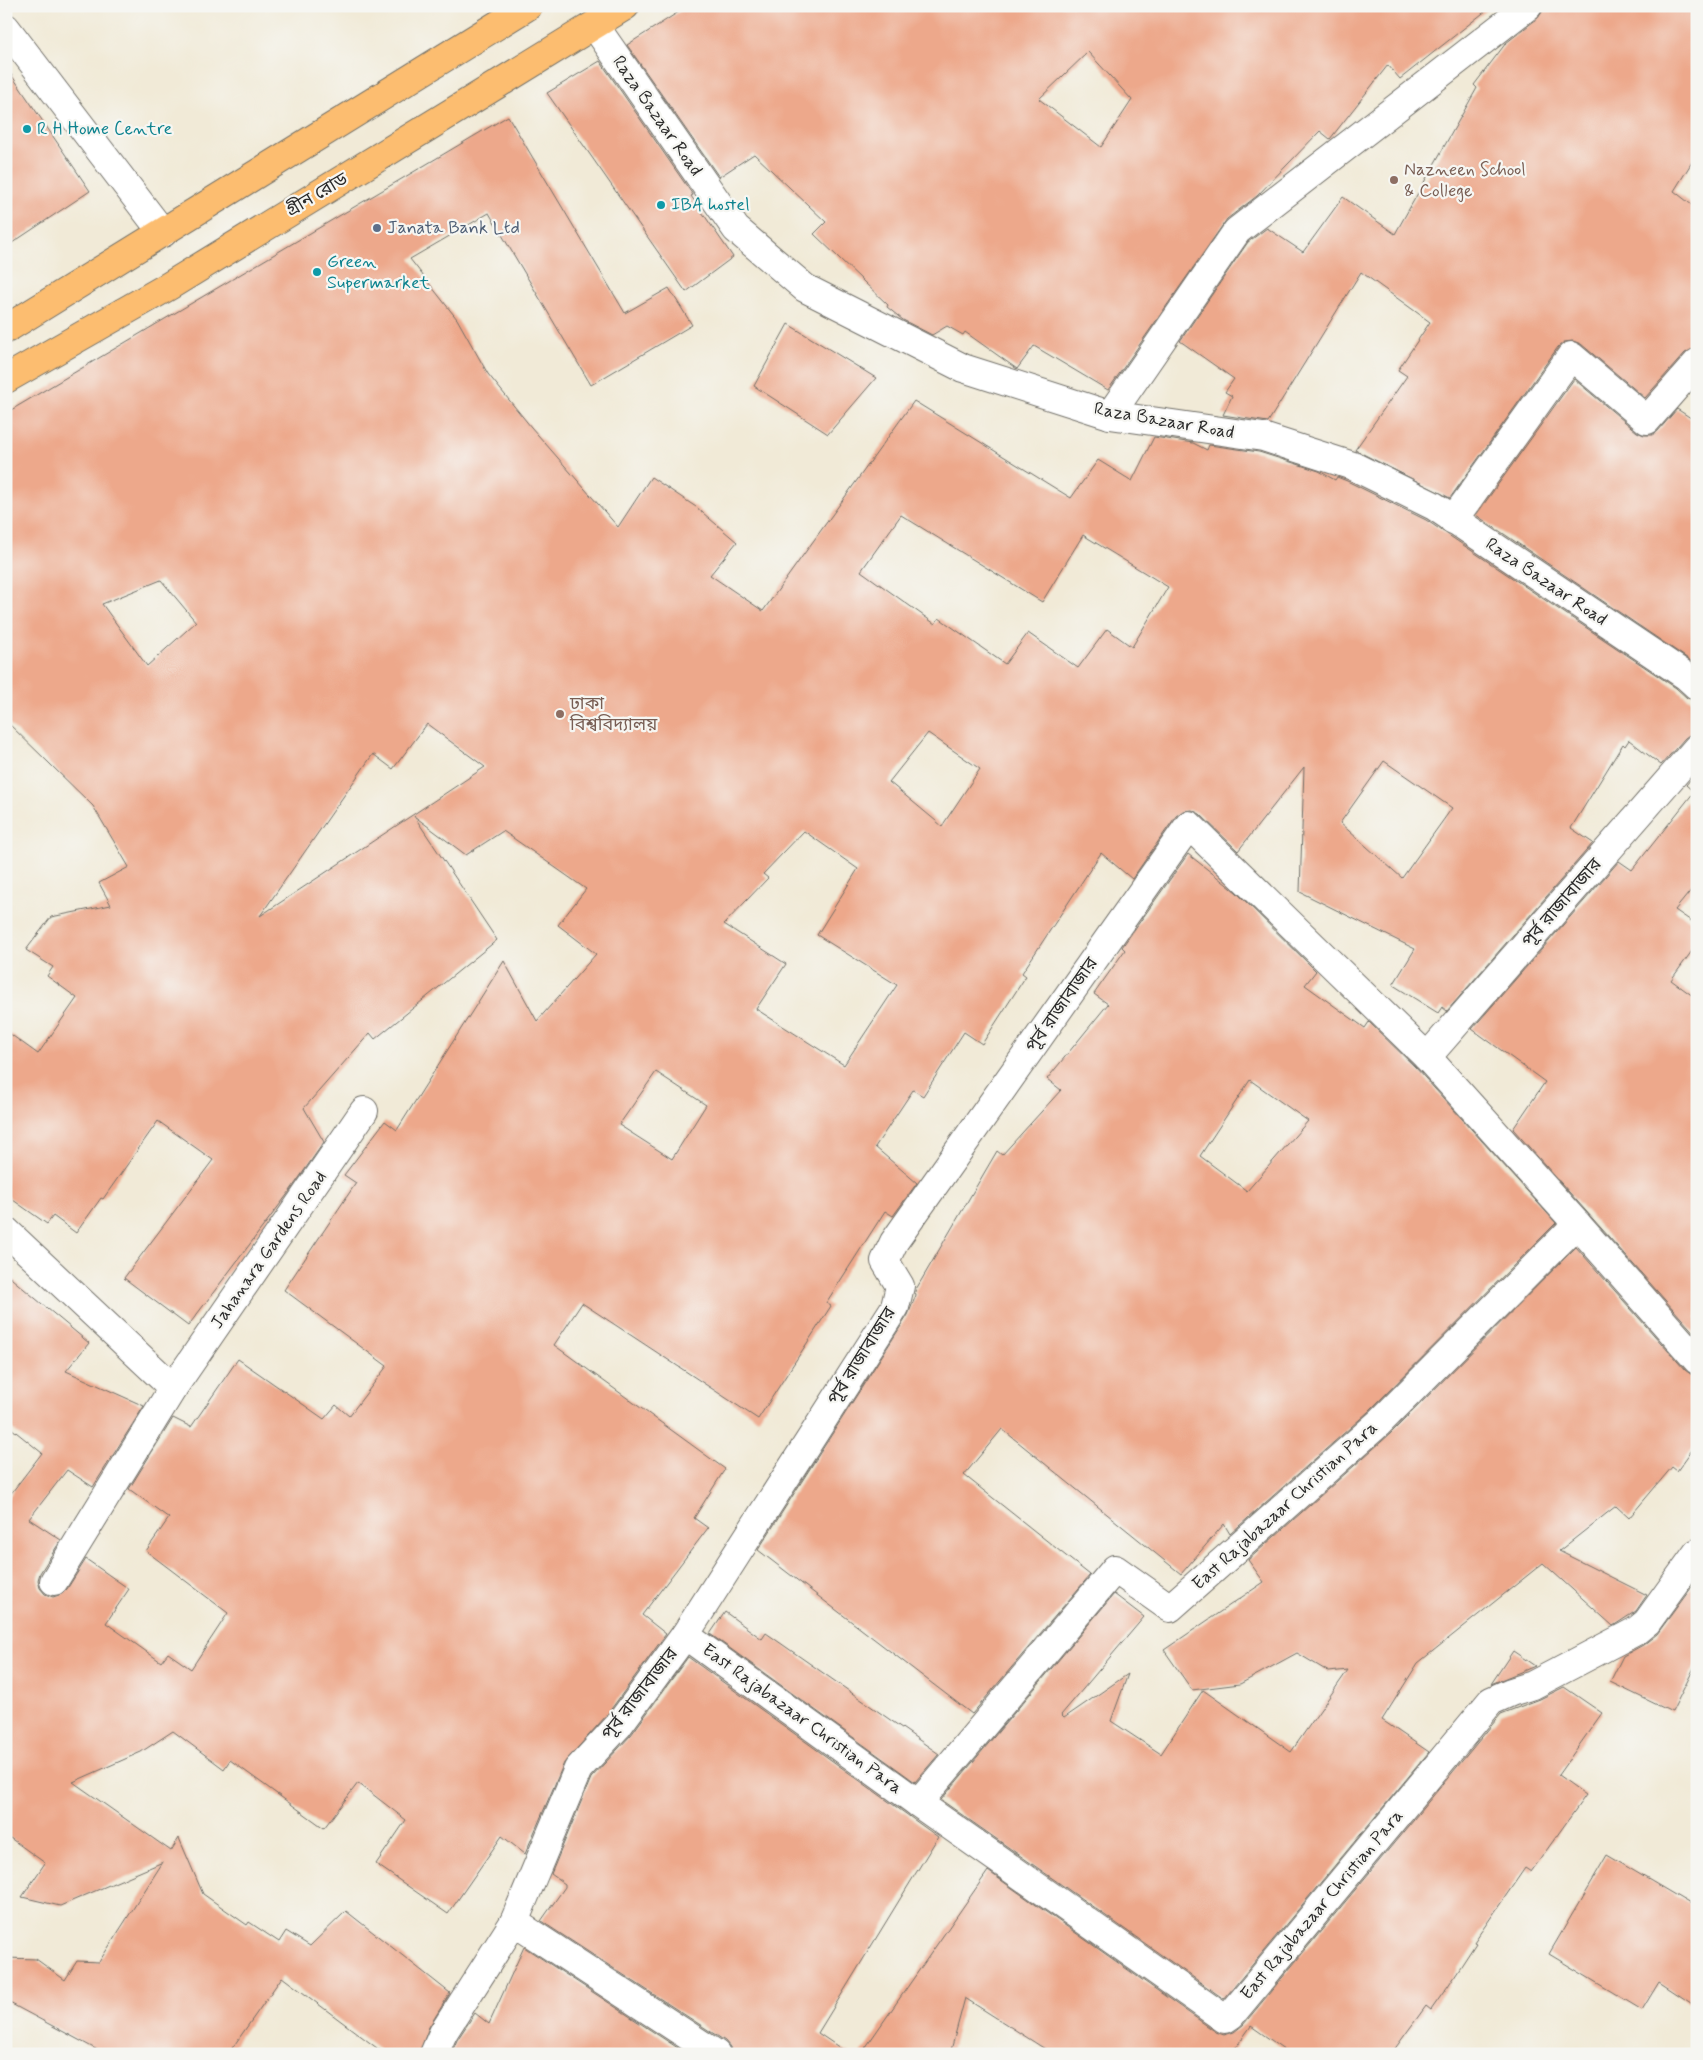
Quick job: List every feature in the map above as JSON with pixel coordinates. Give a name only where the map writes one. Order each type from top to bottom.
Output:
[{"type":"main road","points":[[6,329],[528,6]]},
{"type":"main road","name":"গ্রীন রোড","points":[[6,380],[168,286],[625,6]]},
{"type":"street","points":[[1110,415],[1237,231],[1528,6]]},
{"type":"street","name":"Raza Bazaar Road","points":[[595,26],[736,229],[805,288],[963,368],[1110,415],[1263,437],[1353,466],[1434,506],[1686,676],[1697,686]]},
{"type":"street","points":[[6,28],[163,233]]},
{"type":"street","points":[[1453,520],[1571,356],[1647,420],[1697,363]]},
{"type":"street","name":"পূর্ব রাজাবাজার","points":[[1427,1056],[1697,748]]},
{"type":"street","name":"পূর্ব রাজাবাজার","points":[[434,2054],[444,2033],[514,1922],[578,1769],[618,1726],[685,1635],[895,1307],[900,1286],[885,1262],[894,1242],[1189,825],[1427,1056],[1697,1360]]},
{"type":"street","name":"Jahanara Gardens Road","points":[[54,1581],[173,1388],[364,1111]]},
{"type":"street","name":"East Rajabazaar Christian Para","points":[[918,1803],[1115,1569],[1170,1608],[1379,1423],[1578,1224]]},
{"type":"street","points":[[6,1231],[173,1388]]},
{"type":"street","name":"East Rajabazaar Christian Para","points":[[685,1635],[918,1803],[1225,2019],[1232,2014],[1491,1701],[1533,1685],[1636,1631],[1646,1622],[1697,1553]]},
{"type":"street","points":[[514,1922],[716,2054]]},
{"type":"building","points":[[688,6],[1492,6],[1400,79],[1388,65],[1330,139],[1320,131],[1257,196],[1227,219],[1108,390],[1034,346],[1017,369],[965,332],[963,335],[947,326],[932,335],[903,320],[887,307],[888,305],[814,234],[826,222],[754,154],[719,177],[627,45]],"holes":[[[1088,52],[1132,100],[1101,147],[1039,99]]]},
{"type":"building","points":[[1543,6],[1697,6],[1697,154],[1674,191],[1697,209],[1696,348],[1685,353],[1645,398],[1581,344],[1573,341],[1564,342],[1558,347],[1450,498],[1355,450],[1407,376],[1398,370],[1430,322],[1361,272],[1268,422],[1223,415],[1232,396],[1225,392],[1234,379],[1180,341],[1248,242],[1267,228],[1303,252],[1343,197],[1395,234],[1477,88],[1474,85],[1506,43],[1538,18]]},
{"type":"building","points":[[600,61],[693,195],[691,196],[733,257],[686,292],[547,93]]},
{"type":"building","name":"R H Home Centre","points":[[6,67],[90,191],[6,247]]},
{"type":"building","points":[[508,116],[625,313],[669,288],[692,325],[591,385],[489,213],[410,259],[457,319],[488,374],[531,427],[618,527],[651,477],[696,507],[737,542],[710,575],[763,611],[914,401],[1071,498],[1098,460],[1132,481],[1154,437],[1193,443],[1207,450],[1209,445],[1259,452],[1319,471],[1335,480],[1337,477],[1347,481],[1426,520],[1676,688],[1687,698],[1697,701],[1697,733],[1692,733],[1685,738],[1661,765],[1629,740],[1625,746],[1623,744],[1571,828],[1593,843],[1447,1011],[1442,1007],[1438,1013],[1393,985],[1415,949],[1300,892],[1304,767],[1238,851],[1200,814],[1192,810],[1183,811],[1176,816],[1132,879],[1101,853],[1022,973],[1026,976],[982,1044],[964,1032],[923,1096],[913,1090],[875,1147],[917,1183],[893,1216],[885,1211],[826,1303],[831,1306],[758,1419],[582,1303],[554,1345],[725,1469],[694,1518],[708,1528],[642,1615],[666,1634],[606,1716],[564,1763],[525,1854],[502,1836],[448,1914],[376,1864],[406,1820],[358,1783],[324,1828],[230,1760],[224,1769],[173,1731],[141,1752],[73,1782],[171,1851],[179,1838],[203,1894],[247,1925],[249,1922],[279,1942],[286,1931],[310,1946],[346,1911],[450,1993],[429,2027],[419,2054],[385,2054],[282,1977],[228,2054],[105,2054],[6,2001],[6,1958],[36,1959],[65,1980],[77,1961],[99,1962],[163,1862],[60,1906],[22,1897],[45,1863],[6,1835],[6,1500],[42,1453],[6,1424],[6,1274],[89,1343],[66,1371],[144,1406],[93,1487],[67,1470],[29,1519],[61,1540],[40,1573],[38,1580],[40,1588],[45,1594],[53,1597],[62,1594],[86,1559],[129,1589],[106,1623],[161,1662],[168,1653],[191,1669],[228,1613],[146,1551],[169,1518],[129,1489],[173,1418],[191,1427],[238,1359],[324,1419],[336,1405],[349,1416],[387,1366],[284,1290],[356,1183],[344,1175],[385,1121],[397,1130],[504,961],[537,1021],[596,954],[558,925],[586,889],[503,831],[466,855],[414,816],[497,940],[375,1039],[370,1033],[304,1108],[324,1142],[290,1191],[188,1326],[124,1278],[213,1160],[158,1121],[103,1199],[101,1198],[76,1233],[53,1216],[47,1224],[6,1195],[6,1031],[38,1054],[77,998],[47,976],[53,967],[26,950],[51,917],[111,905],[99,883],[129,867],[93,806],[6,721],[6,413]],"holes":[[[901,515],[1042,602],[1083,535],[1168,587],[1132,647],[1107,629],[1078,668],[1028,633],[1005,664],[939,618],[935,624],[861,571]],[[161,580],[196,622],[147,666],[102,604]],[[427,724],[485,767],[260,916],[373,754],[393,769]],[[928,733],[980,769],[942,826],[889,782]],[[1384,761],[1452,808],[1402,878],[1340,823]],[[804,831],[858,869],[817,935],[897,985],[844,1065],[756,1009],[786,964],[724,924],[768,878],[763,874]],[[656,1072],[706,1105],[672,1159],[619,1125]]]},
{"type":"building","points":[[788,324],[876,378],[828,434],[754,386]]},
{"type":"building","points":[[1574,379],[1637,432],[1644,435],[1652,435],[1658,431],[1677,409],[1697,422],[1697,665],[1476,515]]},
{"type":"building","points":[[1697,772],[1697,883],[1675,910],[1697,925],[1697,944],[1671,980],[1697,999],[1697,1336],[1513,1129],[1545,1082],[1472,1029],[1619,861],[1632,870],[1694,792],[1686,785]]},
{"type":"building","points":[[1188,854],[1236,892],[1316,971],[1305,985],[1365,1028],[1369,1022],[1416,1068],[1556,1223],[1368,1412],[1230,1534],[1224,1524],[1181,1574],[1002,1429],[964,1475],[1090,1575],[972,1714],[758,1550],[908,1315],[916,1295],[915,1291],[997,1151],[1002,1155],[1061,1090],[1047,1079],[1108,1004],[1094,994],[1125,950],[1122,947]],"holes":[[[1250,1080],[1308,1121],[1247,1191],[1200,1156]]]},
{"type":"building","points":[[1576,1247],[1685,1370],[1692,1375],[1697,1375],[1697,1443],[1677,1471],[1672,1467],[1629,1518],[1616,1506],[1559,1551],[1647,1595],[1636,1611],[1613,1626],[1543,1563],[1418,1663],[1382,1720],[1429,1752],[1224,1999],[941,1800],[1114,1594],[1144,1617],[1061,1715],[1064,1718],[1128,1674],[1111,1721],[1161,1754],[1203,1690],[1291,1752],[1348,1670],[1329,1672],[1297,1653],[1240,1684],[1192,1690],[1164,1650],[1264,1582],[1248,1560],[1390,1434]]},
{"type":"building","points":[[1697,1580],[1697,1662],[1672,1712],[1610,1682],[1623,1656],[1643,1645],[1657,1634]]},
{"type":"building","points":[[725,1612],[762,1639],[766,1633],[939,1754],[915,1782],[710,1634]]},
{"type":"building","points":[[1513,1651],[1535,1666],[1491,1684]]},
{"type":"building","points":[[688,1657],[938,1837],[818,2033],[849,2054],[731,2054],[730,2047],[725,2041],[541,1921],[565,1887],[565,1884],[551,1874],[591,1778],[631,1735]]},
{"type":"building","points":[[1564,1687],[1602,1713],[1558,1775],[1586,1795],[1531,1872],[1525,1868],[1474,1942],[1476,1943],[1431,2010],[1426,2006],[1391,2054],[1291,2054],[1251,2026],[1231,2054],[1053,2054],[965,1998],[950,2054],[861,2054],[988,1871],[1216,2032],[1224,2035],[1234,2032],[1243,2025],[1501,1714],[1540,1699]]},
{"type":"building","points":[[1607,1855],[1697,1908],[1697,2007],[1659,1982],[1642,2010],[1549,1954]]},
{"type":"building","points":[[524,1947],[687,2054],[451,2054],[457,2040],[475,2013],[489,2024]]},
{"type":"place","name":"R H Home Centre","points":[[27,129]]},
{"type":"place","name":"Nazneen School & College","points":[[1394,180]]},
{"type":"place","name":"IBA hostel","points":[[661,205]]},
{"type":"place","name":"Janata Bank Ltd","points":[[377,228]]},
{"type":"place","name":"Green Supermarket","points":[[317,272]]},
{"type":"place","name":"ঢাকা বিশ্ববিদ্যালয়","points":[[560,714]]}]
